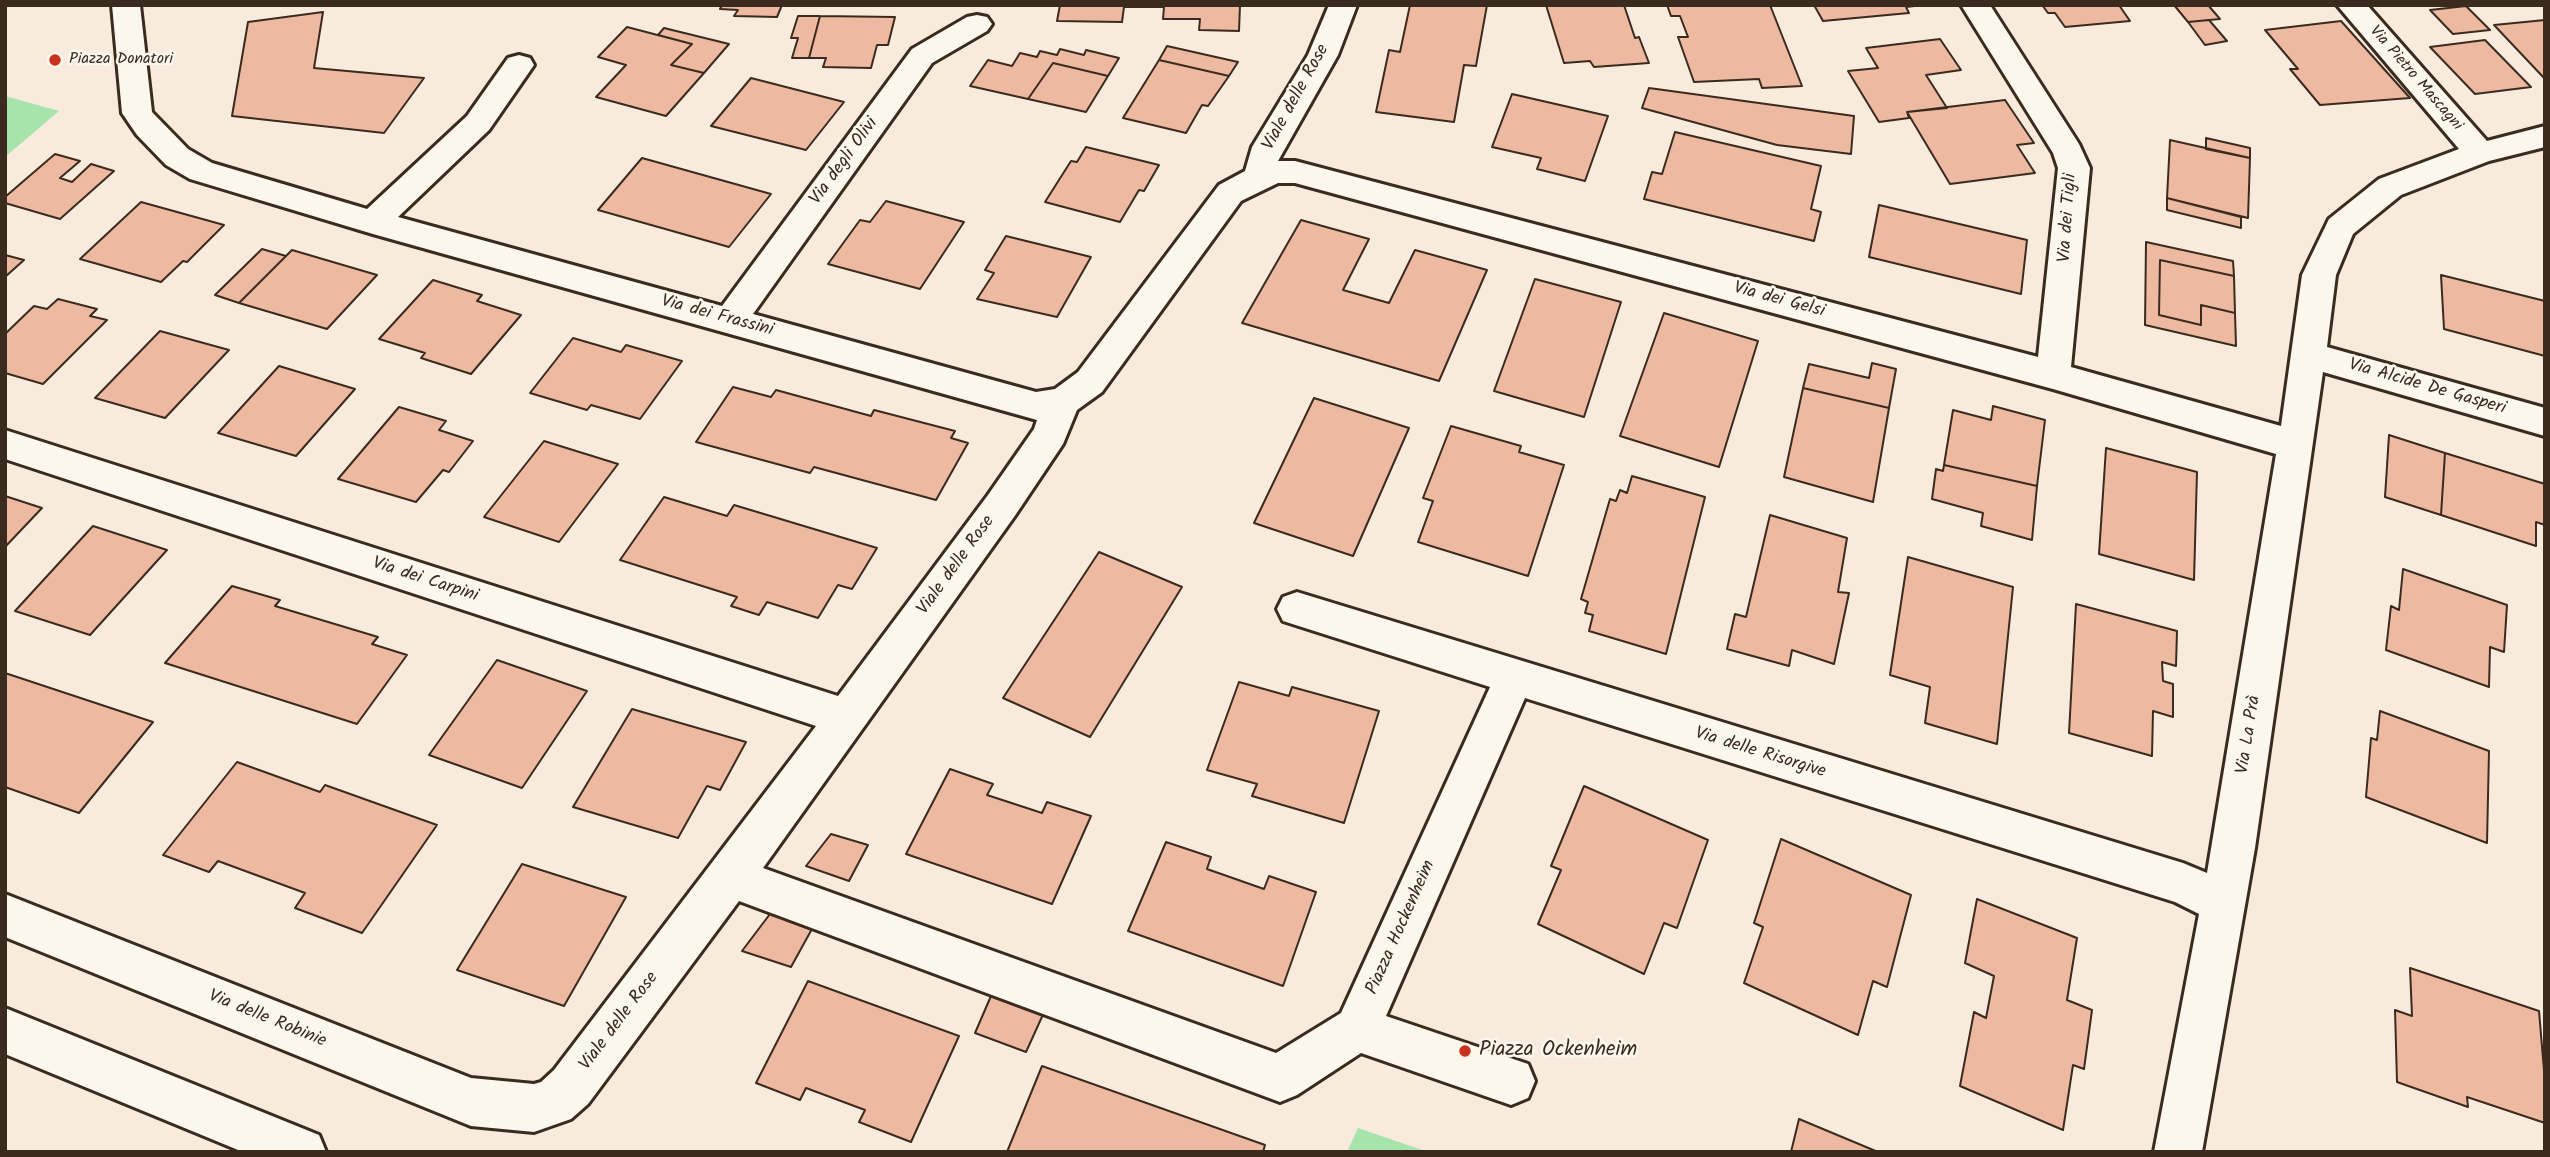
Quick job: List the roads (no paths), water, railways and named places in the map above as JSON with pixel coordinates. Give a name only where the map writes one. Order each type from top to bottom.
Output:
[{"type":"street","name":"Via dei Frassini","points":[[126,5],[137,113],[177,157],[201,172],[1037,406],[1062,401]]},
{"type":"street","name":"Viale delle Rose","points":[[1260,177],[1262,161],[1268,147],[1323,55],[1343,5]]},
{"type":"street","name":"Via dei Tigli","points":[[1975,5],[2068,152],[2074,168],[2053,375]]},
{"type":"street","name":"Via Pietro Mascagni","points":[[2351,5],[2480,153]]},
{"type":"street","name":"Via degli Olivi","points":[[730,320],[922,55],[977,24]]},
{"type":"street","points":[[373,222],[478,123],[519,65]]},
{"type":"street","name":"Via La Prà","points":[[2178,1152],[2222,903],[2296,444],[2319,275],[2340,228],[2390,187],[2480,153],[2545,136]]},
{"type":"street","name":"Via dei Gelsi","points":[[1260,177],[1278,172],[1295,172],[2053,375],[2296,444]]},
{"type":"street","points":[[1062,401],[1090,382],[1230,193],[1260,177]]},
{"type":"street","name":"Via Alcide De Gasperi","points":[[2310,336],[2545,422]]},
{"type":"street","name":"Viale delle Rose","points":[[534,1108],[554,1102],[571,1087],[730,877],[1001,506],[1049,433],[1062,401]]},
{"type":"street","name":"Via dei Carpini","points":[[5,444],[845,718]]},
{"type":"street","name":"Via delle Risorgive","points":[[1297,609],[2183,884],[2222,903]]},
{"type":"street","name":"Piazza Hockenheim","points":[[1357,1028],[1514,678]]},
{"type":"street","points":[[730,877],[1280,1078],[1357,1028],[1511,1081]]},
{"type":"street","name":"Via delle Robinie","points":[[5,915],[471,1102],[534,1108]]},
{"type":"street","points":[[5,1031],[302,1152]]},
{"type":"place","name":"Piazza Donatori","points":[[55,60]]},
{"type":"place","name":"Piazza Ockenheim","points":[[1465,1051]]}]
